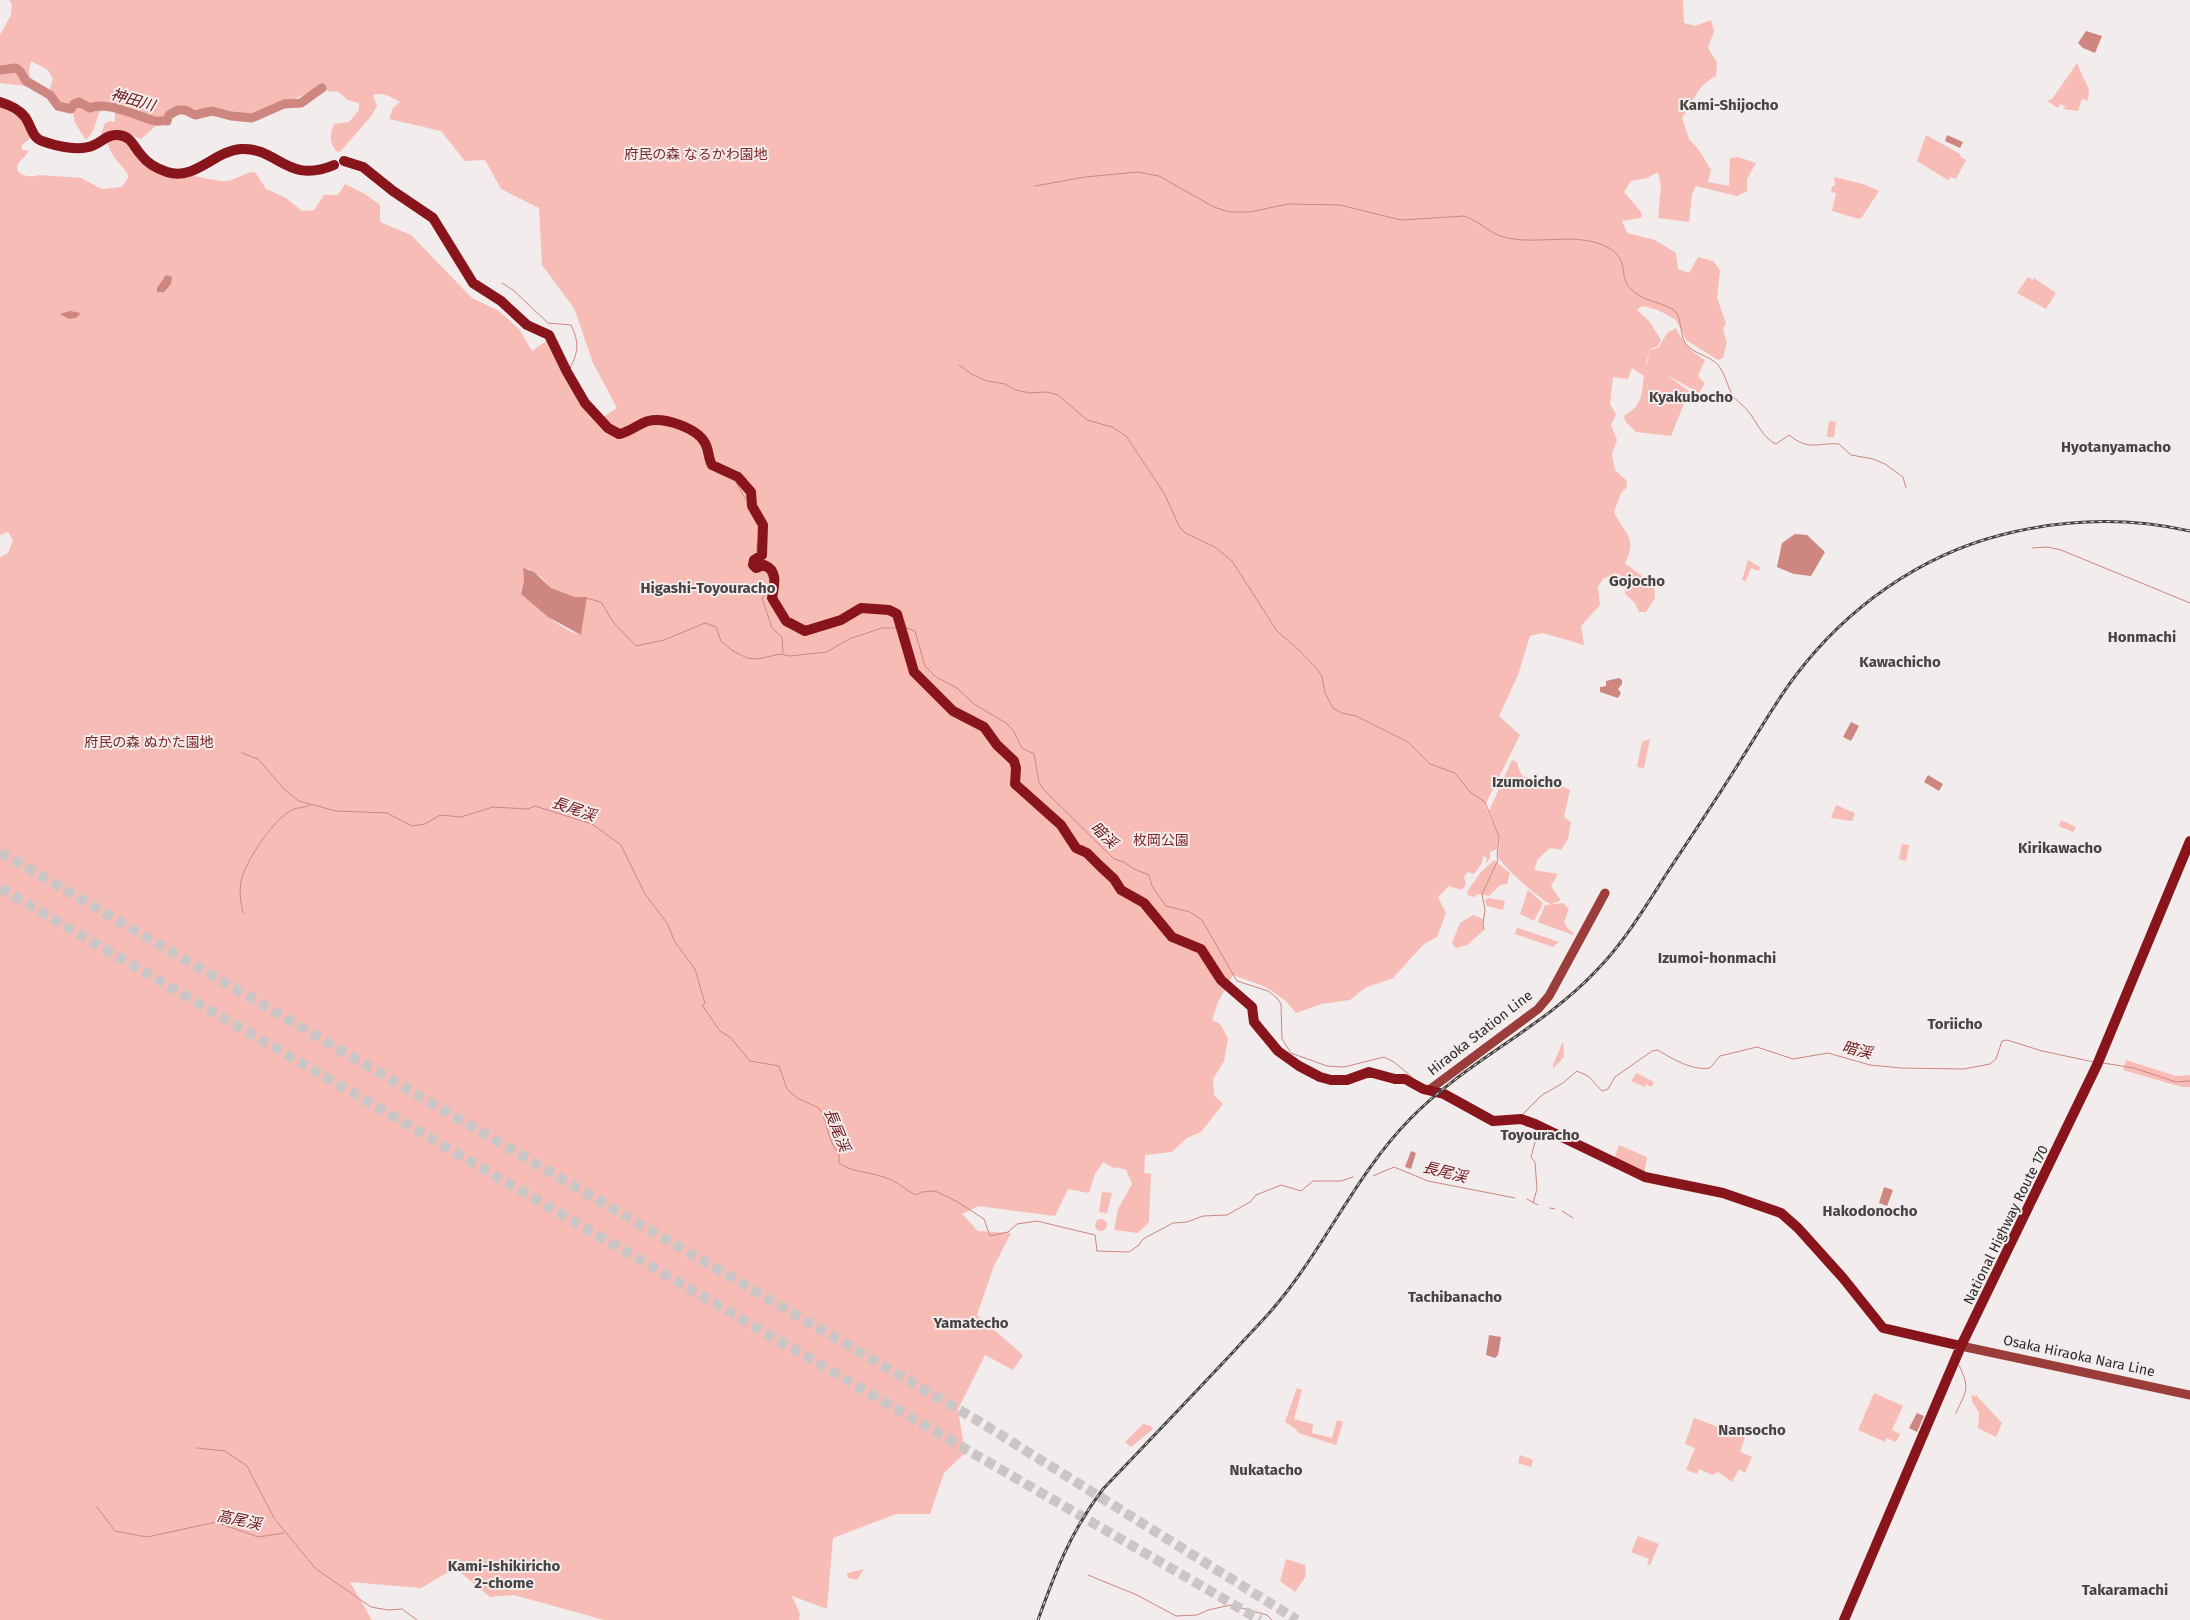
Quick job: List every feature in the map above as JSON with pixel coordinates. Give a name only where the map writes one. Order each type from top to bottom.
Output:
[{"type":"highway","points":[[0,102],[9,104],[21,112],[36,138],[42,141],[71,147],[88,147],[108,136],[119,135],[131,140],[140,155],[149,163],[171,173],[188,173],[224,154],[242,149],[262,153],[291,169],[326,168],[334,165]]},
{"type":"highway","points":[[344,161],[363,166],[393,191],[427,212],[436,221],[476,286],[501,301],[527,325],[550,335],[572,382],[592,412],[608,428],[620,434],[638,425],[656,420],[670,422],[702,437],[708,447],[712,465],[738,477],[751,492],[752,506],[763,525],[763,552],[759,562],[767,566],[772,572],[776,587],[772,598],[786,621],[800,630],[809,632],[840,620],[861,608],[894,611],[897,614],[901,629],[906,638],[909,661],[917,676],[953,711],[984,727],[997,745],[1014,761],[1016,768],[1014,782],[1017,786],[1060,825],[1076,848],[1087,853],[1114,879],[1121,890],[1144,903],[1172,938],[1201,949],[1221,980],[1252,1007],[1254,1022],[1278,1051],[1306,1070],[1331,1080],[1347,1080],[1369,1072],[1395,1079],[1405,1079],[1429,1090],[1444,1094],[1493,1121],[1521,1119],[1535,1124],[1645,1177],[1723,1193],[1781,1213],[1798,1228],[1843,1278],[1882,1328],[1961,1346]]},
{"type":"highway","name":"National Highway Route 170","points":[[1844,1620],[1961,1346],[2099,1062],[2190,841]]},
{"type":"main road","name":"Hiraoka Station Line","points":[[1429,1090],[1544,1002],[1558,982],[1605,893]]},
{"type":"main road","name":"Osaka Hiraoka Nara Line","points":[[1961,1346],[2190,1395]]},
{"type":"green space","points":[[9,0],[1683,0],[1684,23],[1695,26],[1711,20],[1714,31],[1708,48],[1717,62],[1716,76],[1700,89],[1682,118],[1689,139],[1699,150],[1711,170],[1708,182],[1729,186],[1730,158],[1738,157],[1756,163],[1747,179],[1747,191],[1737,196],[1696,186],[1692,194],[1689,222],[1658,218],[1661,187],[1658,172],[1647,178],[1631,181],[1624,192],[1642,213],[1641,218],[1622,221],[1627,233],[1655,240],[1676,253],[1678,269],[1689,273],[1698,257],[1713,261],[1720,270],[1717,298],[1726,323],[1723,330],[1727,342],[1723,358],[1718,360],[1686,340],[1676,320],[1658,310],[1642,306],[1637,310],[1650,322],[1661,340],[1658,346],[1650,349],[1646,363],[1649,364],[1647,362],[1650,350],[1659,347],[1667,333],[1676,328],[1688,346],[1705,360],[1698,376],[1705,383],[1699,393],[1665,374],[1689,391],[1671,436],[1636,432],[1625,421],[1624,416],[1638,404],[1644,376],[1632,368],[1628,379],[1613,377],[1610,404],[1616,414],[1611,425],[1617,440],[1612,454],[1615,470],[1626,480],[1627,487],[1621,493],[1614,512],[1630,541],[1629,554],[1625,563],[1654,585],[1655,598],[1646,612],[1639,612],[1635,603],[1625,594],[1625,577],[1615,573],[1603,579],[1598,587],[1600,605],[1581,626],[1584,645],[1543,633],[1530,636],[1518,675],[1499,716],[1520,735],[1485,805],[1499,838],[1497,849],[1490,852],[1490,858],[1486,864],[1487,858],[1483,856],[1482,863],[1474,874],[1468,872],[1464,877],[1466,884],[1462,890],[1449,886],[1438,897],[1446,913],[1437,937],[1424,944],[1393,978],[1365,988],[1350,1000],[1321,1004],[1296,1013],[1286,1001],[1266,987],[1233,975],[1218,1002],[1212,1020],[1220,1024],[1228,1038],[1224,1061],[1213,1079],[1214,1095],[1223,1104],[1201,1132],[1187,1138],[1172,1152],[1145,1155],[1144,1173],[1151,1174],[1149,1222],[1138,1233],[1114,1230],[1118,1209],[1132,1184],[1126,1170],[1116,1167],[1115,1169],[1103,1162],[1095,1174],[1089,1193],[1068,1189],[1055,1216],[978,1206],[962,1214],[978,1231],[1011,1233],[994,1266],[977,1315],[1023,1355],[1013,1370],[985,1355],[958,1409],[965,1453],[944,1473],[930,1514],[896,1514],[833,1538],[827,1609],[792,1596],[800,1614],[799,1620],[604,1620],[514,1595],[490,1597],[455,1568],[421,1588],[350,1582],[372,1620],[0,1620],[0,557],[8,553],[13,541],[8,532],[0,535],[0,105],[24,120],[31,138],[22,145],[22,150],[29,151],[19,162],[17,168],[24,175],[81,178],[102,189],[122,187],[129,176],[113,155],[107,140],[124,139],[135,153],[147,163],[183,173],[227,181],[255,172],[266,189],[286,198],[302,211],[314,210],[324,195],[338,195],[345,184],[365,194],[380,205],[380,222],[411,235],[472,298],[499,311],[519,329],[532,351],[548,340],[597,421],[617,408],[593,363],[574,308],[542,265],[539,208],[501,189],[485,160],[465,161],[441,131],[389,119],[393,108],[400,102],[384,95],[373,95],[377,106],[372,115],[340,152],[336,151],[331,141],[334,124],[349,122],[359,110],[359,103],[348,100],[337,91],[330,92],[321,87],[252,118],[226,114],[216,110],[175,109],[141,139],[122,131],[101,134],[105,123],[115,122],[115,112],[122,109],[110,106],[99,113],[93,131],[86,140],[75,123],[73,113],[54,99],[50,89],[53,79],[48,70],[31,61],[29,71],[31,82],[26,86],[0,83],[0,35],[11,15],[12,5]],"holes":[[[528,569],[541,577],[551,588],[575,597],[587,597],[581,635],[556,623],[521,592],[524,580],[523,570]]]},
{"type":"green space","points":[[2077,63],[2089,90],[2088,101],[2082,99],[2078,111],[2064,109],[2065,106],[2060,104],[2058,108],[2047,101],[2052,99]]},
{"type":"green space","points":[[1926,135],[1960,154],[1966,160],[1956,179],[1951,177],[1948,180],[1917,161]]},
{"type":"green space","points":[[1834,177],[1863,184],[1879,191],[1859,219],[1832,211],[1836,193],[1831,192],[1832,186],[1835,186]]},
{"type":"green space","points":[[2028,277],[2033,280],[2034,278],[2056,293],[2046,309],[2017,293]]},
{"type":"green space","points":[[1829,421],[1836,422],[1834,437],[1827,437]]},
{"type":"green space","points":[[1748,560],[1760,567],[1759,571],[1751,568],[1746,581],[1742,580]]},
{"type":"green space","points":[[1650,739],[1644,768],[1637,767],[1642,742]]},
{"type":"green space","points":[[1512,760],[1517,762],[1523,776],[1530,778],[1537,785],[1551,788],[1560,785],[1570,790],[1564,817],[1571,822],[1568,839],[1561,850],[1550,848],[1538,859],[1534,870],[1558,874],[1551,886],[1560,901],[1551,904],[1522,882],[1506,867],[1498,856],[1500,839],[1489,811]]},
{"type":"green space","points":[[1836,805],[1855,813],[1852,821],[1831,818]]},
{"type":"green space","points":[[2061,820],[2076,827],[2073,832],[2059,826]]},
{"type":"green space","points":[[1902,844],[1909,845],[1906,861],[1899,859]]},
{"type":"green space","points":[[1494,860],[1510,873],[1507,884],[1500,885],[1489,896],[1478,894],[1474,897],[1468,895],[1467,892],[1481,872]]},
{"type":"green space","points":[[1528,890],[1543,903],[1534,921],[1520,914]]},
{"type":"green space","points":[[1488,898],[1505,901],[1503,910],[1487,906],[1485,901]]},
{"type":"green space","points":[[1563,903],[1569,909],[1564,922],[1568,929],[1574,933],[1573,935],[1538,922],[1545,905]]},
{"type":"green space","points":[[1473,915],[1483,919],[1483,931],[1467,945],[1456,948],[1452,943],[1460,923]]},
{"type":"green space","points":[[1517,928],[1559,942],[1553,947],[1515,934]]},
{"type":"green space","points":[[1563,1041],[1564,1057],[1553,1069],[1553,1065]]},
{"type":"green space","points":[[2126,1060],[2176,1076],[2190,1075],[2190,1087],[2182,1087],[2123,1070]]},
{"type":"green space","points":[[1637,1073],[1654,1082],[1651,1087],[1646,1084],[1645,1087],[1631,1081]]},
{"type":"green space","points":[[1619,1145],[1647,1157],[1644,1174],[1614,1159]]},
{"type":"green space","points":[[1102,1192],[1112,1193],[1107,1213],[1099,1212]]},
{"type":"green space","points":[[1099,1219],[1103,1219],[1107,1225],[1103,1231],[1099,1231],[1095,1227],[1095,1223]]},
{"type":"green space","points":[[1297,1388],[1302,1390],[1294,1419],[1313,1424],[1312,1433],[1332,1438],[1337,1420],[1343,1422],[1336,1445],[1298,1433],[1296,1429],[1285,1422]]},
{"type":"green space","points":[[1874,1393],[1903,1406],[1892,1430],[1900,1434],[1896,1442],[1886,1438],[1885,1442],[1858,1430]]},
{"type":"green space","points":[[1972,1394],[1975,1397],[1976,1395],[2002,1423],[1996,1437],[1978,1428],[1979,1413],[1972,1401]]},
{"type":"green space","points":[[1694,1418],[1745,1437],[1740,1452],[1752,1457],[1745,1473],[1739,1469],[1732,1482],[1718,1472],[1712,1475],[1699,1469],[1697,1474],[1686,1470],[1695,1448],[1685,1444]]},
{"type":"green space","points":[[1143,1424],[1151,1426],[1153,1429],[1131,1447],[1125,1442]]},
{"type":"green space","points":[[1520,1455],[1533,1460],[1531,1467],[1518,1463]]},
{"type":"green space","points":[[1638,1536],[1659,1544],[1650,1565],[1647,1564],[1649,1559],[1631,1552]]},
{"type":"green space","points":[[1286,1559],[1305,1565],[1306,1576],[1295,1592],[1280,1581]]},
{"type":"green space","points":[[864,1569],[857,1580],[848,1578],[847,1573]]},
{"type":"shaded area","points":[[2086,31],[2102,36],[2095,53],[2083,48],[2078,43]]},
{"type":"shaded area","points":[[1947,135],[1963,142],[1960,148],[1945,141]]},
{"type":"shaded area","points":[[166,275],[172,277],[171,284],[164,292],[157,292],[157,288]]},
{"type":"shaded area","points":[[70,311],[81,313],[76,318],[69,319],[60,314]]},
{"type":"shaded area","points":[[1795,534],[1807,535],[1825,552],[1811,576],[1794,574],[1777,567],[1782,543]]},
{"type":"shaded area","points":[[523,568],[534,572],[551,588],[575,597],[587,597],[581,635],[548,617],[521,594],[524,580]]},
{"type":"shaded area","points":[[1619,678],[1622,680],[1622,684],[1618,689],[1621,693],[1618,698],[1600,692],[1600,687],[1606,686],[1606,681]]},
{"type":"shaded area","points":[[1851,722],[1859,726],[1851,741],[1843,737]]},
{"type":"shaded area","points":[[1928,775],[1943,784],[1939,791],[1924,782]]},
{"type":"shaded area","points":[[1411,1151],[1416,1153],[1411,1169],[1405,1167]]},
{"type":"shaded area","points":[[1884,1187],[1893,1190],[1887,1206],[1879,1203]]},
{"type":"shaded area","points":[[1489,1335],[1501,1337],[1498,1355],[1495,1358],[1486,1355]]},
{"type":"shaded area","points":[[1917,1413],[1924,1416],[1917,1432],[1909,1428]]},
{"type":"waterway","name":"神田川","points":[[0,70],[16,68],[26,81],[50,95],[58,106],[71,109],[74,104],[79,102],[90,108],[104,106],[156,121],[167,121],[169,115],[178,110],[185,110],[195,115],[212,111],[231,116],[252,118],[284,104],[301,103],[322,88]]},
{"type":"waterway","points":[[1035,186],[1085,177],[1138,172],[1159,176],[1214,207],[1229,212],[1250,212],[1288,204],[1340,205],[1401,220],[1464,216],[1496,234],[1520,240],[1572,239],[1597,243],[1609,248],[1619,258],[1627,284],[1635,293],[1667,306],[1678,315],[1685,343],[1719,366],[1733,396],[1751,414],[1767,438],[1776,444],[1789,435],[1809,445],[1839,444],[1851,455],[1873,459],[1885,464],[1903,477],[1906,488]]},
{"type":"waterway","points":[[502,283],[513,290],[548,323],[571,325],[577,347],[570,368]]},
{"type":"waterway","points":[[959,365],[973,375],[987,381],[1005,384],[1016,390],[1030,393],[1047,392],[1058,395],[1087,420],[1112,427],[1126,436],[1164,493],[1179,526],[1185,533],[1215,547],[1232,561],[1277,631],[1317,669],[1322,677],[1325,693],[1333,708],[1342,713],[1356,716],[1408,742],[1430,764],[1455,773],[1471,793],[1485,802],[1499,837],[1498,860],[1482,894],[1485,910],[1484,930]]},
{"type":"waterway","points":[[736,482],[746,500]]},
{"type":"waterway","points":[[757,543],[757,554]]},
{"type":"waterway","points":[[2032,548],[2048,547],[2061,550],[2190,603]]},
{"type":"waterway","points":[[768,574],[770,582]]},
{"type":"waterway","points":[[769,589],[762,598],[772,628],[782,637],[783,653]]},
{"type":"waterway","points":[[586,598],[601,602],[613,622],[636,646],[664,640],[705,623],[716,627],[721,641],[733,651],[747,658],[758,659],[780,654],[790,656],[827,652],[849,639],[882,628],[897,628]]},
{"type":"waterway","name":"暗渓","points":[[906,628],[915,631],[925,666],[936,677],[957,688],[974,704],[1006,723],[1013,730],[1022,748],[1034,754],[1039,782],[1043,789],[1114,859],[1149,875],[1152,886],[1166,906],[1190,912],[1202,920],[1237,981],[1268,991],[1277,998],[1281,1004],[1282,1039],[1291,1053],[1327,1066],[1344,1067],[1384,1057],[1394,1062],[1412,1077]]},
{"type":"waterway","name":"長尾渓","points":[[242,753],[258,759],[285,790],[299,801],[336,811],[387,813],[412,826],[425,824],[440,815],[461,817],[493,807],[528,809],[535,806],[592,824],[621,845],[645,894],[667,923],[675,942],[695,969],[705,1003],[702,1005],[720,1031],[730,1037],[750,1061],[779,1066],[787,1089],[797,1098],[819,1108],[832,1143],[839,1153],[839,1163],[850,1169],[889,1179],[916,1195],[922,1192],[935,1191],[956,1201],[984,1219],[990,1236],[1008,1232],[1017,1224],[1037,1221],[1095,1235],[1097,1251],[1129,1252],[1139,1245],[1143,1239],[1173,1223],[1187,1222],[1203,1216],[1227,1215],[1250,1202],[1256,1195],[1281,1185],[1301,1191],[1313,1181],[1341,1181],[1353,1177]]},
{"type":"waterway","points":[[243,913],[240,894],[241,882],[254,853],[269,831],[285,815],[294,809],[311,805]]},
{"type":"waterway","name":"暗渓","points":[[1523,1114],[1542,1095],[1563,1083],[1577,1071],[1588,1076],[1602,1091],[1608,1089],[1615,1077],[1652,1051],[1658,1050],[1683,1064],[1697,1068],[1710,1068],[1720,1056],[1757,1047],[1793,1059],[1828,1053],[1870,1065],[1901,1068],[1964,1069],[1990,1064],[1996,1059],[2002,1041],[2007,1040],[2042,1051],[2094,1062]]},
{"type":"waterway","name":"暗渓","points":[[2103,1063],[2134,1068],[2176,1082],[2190,1081]]},
{"type":"waterway","points":[[1533,1203],[1537,1189],[1535,1162],[1531,1157],[1538,1131]]},
{"type":"waterway","name":"長尾渓","points":[[1373,1176],[1394,1167],[1428,1181],[1515,1198]]},
{"type":"waterway","name":"長尾渓","points":[[1527,1199],[1538,1205]]},
{"type":"waterway","name":"長尾渓","points":[[1550,1208],[1555,1209]]},
{"type":"waterway","name":"長尾渓","points":[[1562,1211],[1573,1218]]},
{"type":"waterway","name":"長尾渓","points":[[1956,1413],[1966,1389],[1965,1379],[1959,1365]]},
{"type":"waterway","name":"高尾渓","points":[[197,1448],[225,1451],[247,1466],[274,1518],[315,1568],[371,1607],[388,1610],[402,1609],[417,1620]]},
{"type":"waterway","name":"高尾渓","points":[[97,1507],[115,1531],[147,1537],[216,1522],[258,1537],[284,1533]]},
{"type":"waterway","points":[[1088,1575],[1137,1595],[1176,1616],[1197,1615],[1208,1610],[1231,1605],[1267,1615],[1272,1620]]},
{"type":"tunnel","points":[[0,852],[980,1422],[1297,1620]]},
{"type":"tunnel","points":[[0,888],[1260,1620]]},
{"type":"railway","points":[[1038,1620],[1065,1552],[1082,1520],[1103,1489],[1276,1305],[1294,1283],[1373,1163],[1410,1119],[1478,1062],[1551,1011],[1606,961],[1642,912],[1775,705],[1796,675],[1838,628],[1887,588],[1914,571],[1942,556],[1971,544],[2001,535],[2048,526],[2095,522],[2143,523],[2190,531]]},
{"type":"district","name":"Kami-Shijocho","points":[[1729,105]]},
{"type":"district","name":"Kyakubocho","points":[[1691,397]]},
{"type":"district","name":"Hyotanyamacho","points":[[2116,447]]},
{"type":"district","name":"Gojocho","points":[[1637,581]]},
{"type":"district","name":"Higashi-Toyouracho","points":[[708,588]]},
{"type":"district","name":"Honmachi","points":[[2142,637]]},
{"type":"district","name":"Kawachicho","points":[[1900,662]]},
{"type":"district","name":"Izumoicho","points":[[1527,782]]},
{"type":"district","name":"Kirikawacho","points":[[2060,848]]},
{"type":"district","name":"Izumoi-honmachi","points":[[1717,958]]},
{"type":"district","name":"Toriicho","points":[[1955,1024]]},
{"type":"district","name":"Toyouracho","points":[[1540,1135]]},
{"type":"district","name":"Hakodonocho","points":[[1870,1211]]},
{"type":"district","name":"Tachibanacho","points":[[1455,1297]]},
{"type":"district","name":"Yamatecho","points":[[971,1323]]},
{"type":"district","name":"Nansocho","points":[[1752,1430]]},
{"type":"district","name":"Nukatacho","points":[[1266,1470]]},
{"type":"district","name":"Kami-Ishikiricho 2-chome","points":[[504,1574]]},
{"type":"district","name":"Takaramachi","points":[[2125,1590]]},
{"type":"park label","name":"府民の森 なるかわ園地","points":[[696,154]]},
{"type":"park label","name":"府民の森 ぬかた園地","points":[[149,742]]},
{"type":"park label","name":"枚岡公園","points":[[1161,840]]}]
